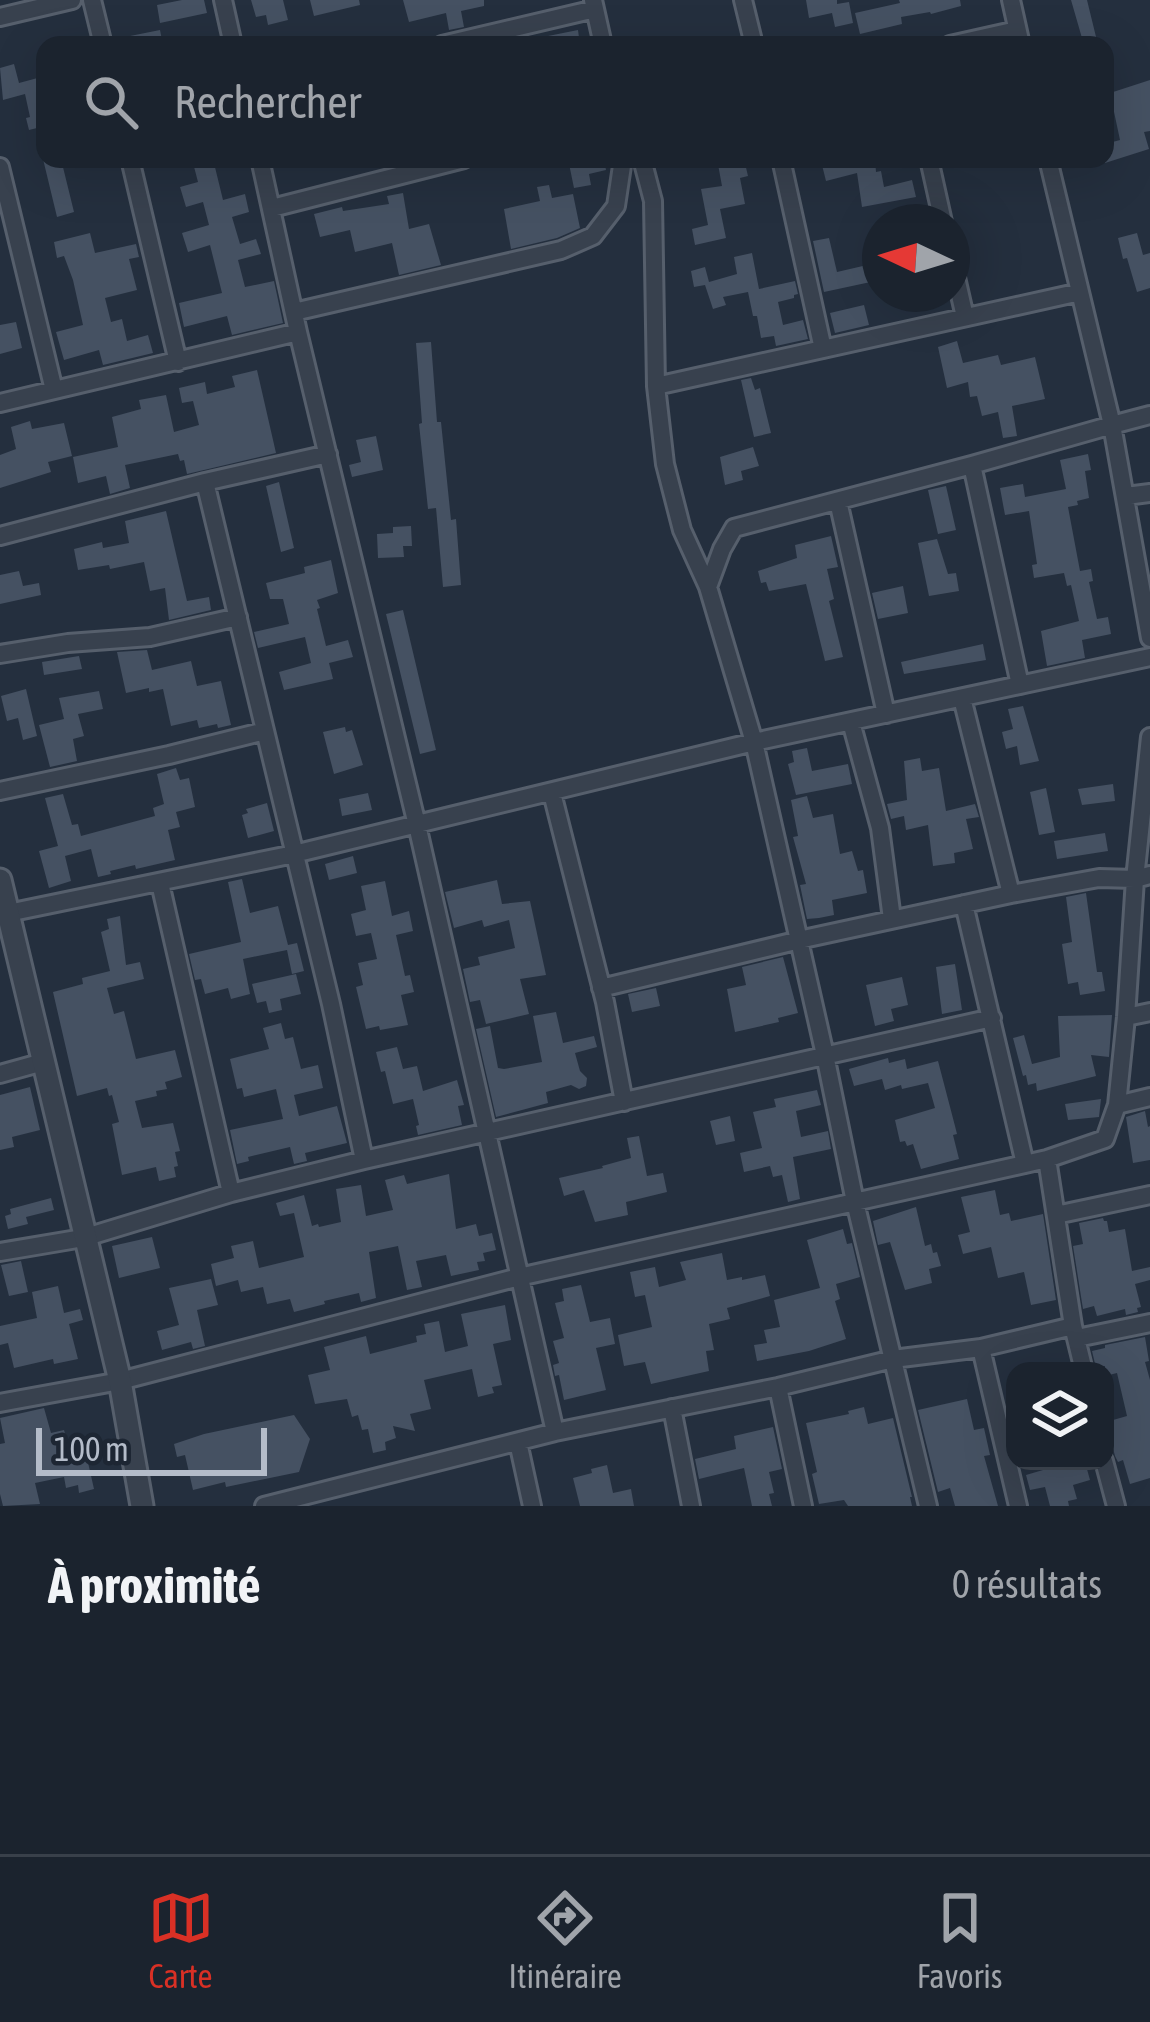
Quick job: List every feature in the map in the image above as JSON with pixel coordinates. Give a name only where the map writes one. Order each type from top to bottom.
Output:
[{"type":"street","points":[[0,17],[72,0]]},
{"type":"street","points":[[92,0],[101,36]]},
{"type":"street","points":[[223,0],[231,36]]},
{"type":"street","points":[[743,0],[752,36]]},
{"type":"street","points":[[1010,0],[1019,36]]},
{"type":"street","points":[[476,36],[594,5],[601,36]]},
{"type":"street","points":[[0,166],[54,390]]},
{"type":"street","points":[[132,168],[178,362]]},
{"type":"street","points":[[262,168],[555,1432]]},
{"type":"street","points":[[272,208],[429,168]]},
{"type":"street","points":[[294,312],[561,250],[593,236],[616,206],[624,168]]},
{"type":"street","points":[[644,168],[653,201],[656,386],[665,464],[682,530],[708,587],[754,742],[855,1202],[928,1506]]},
{"type":"street","points":[[783,168],[823,349]]},
{"type":"street","points":[[930,168],[939,204]]},
{"type":"street","points":[[1050,168],[1143,559],[1150,638]]},
{"type":"street","points":[[656,386],[1080,292]]},
{"type":"street","points":[[964,312],[965,317]]},
{"type":"street","points":[[0,404],[298,332]]},
{"type":"street","points":[[708,587],[734,528],[1150,415]]},
{"type":"street","points":[[0,536],[328,454]]},
{"type":"street","points":[[972,465],[1020,685]]},
{"type":"street","points":[[205,482],[364,1160]]},
{"type":"street","points":[[1126,496],[1150,493]]},
{"type":"street","points":[[838,501],[886,714]]},
{"type":"street","points":[[0,654],[150,637],[238,617]]},
{"type":"street","points":[[8,913],[294,854],[754,742],[1150,658]]},
{"type":"street","points":[[962,698],[1011,893]]},
{"type":"street","points":[[851,722],[880,828],[892,919]]},
{"type":"street","points":[[0,790],[266,730]]},
{"type":"street","points":[[0,1402],[120,1381],[519,1276],[1047,1159],[1105,1138],[1117,1105],[1142,877],[1150,737]]},
{"type":"street","points":[[552,793],[602,988],[625,1102]]},
{"type":"street","points":[[602,988],[1011,893],[1099,878],[1142,877]]},
{"type":"street","points":[[0,880],[120,1381],[142,1506]]},
{"type":"street","points":[[160,883],[230,1193]]},
{"type":"street","points":[[964,904],[1025,1164]]},
{"type":"street","points":[[1126,1017],[1150,1012]]},
{"type":"street","points":[[0,1252],[83,1238],[230,1193],[364,1160],[992,1018]]},
{"type":"street","points":[[0,1074],[43,1062]]},
{"type":"street","points":[[1117,1105],[1150,1097]]},
{"type":"street","points":[[1047,1159],[1082,1362]]},
{"type":"street","points":[[1056,1215],[1150,1195]]},
{"type":"street","points":[[263,1506],[555,1432],[893,1359],[1150,1323]]},
{"type":"street","points":[[981,1348],[1018,1506]]},
{"type":"street","points":[[778,1387],[803,1506]]},
{"type":"street","points":[[672,1408],[691,1506]]},
{"type":"street","points":[[518,1442],[532,1506]]},
{"type":"street","points":[[1106,1470],[1116,1506]]},
{"type":"building","points":[[204,0],[207,13],[160,23],[157,5]]},
{"type":"building","points":[[251,0],[283,0],[288,20],[268,25],[266,15],[256,17]]},
{"type":"building","points":[[310,0],[359,0],[360,5],[314,16]]},
{"type":"building","points":[[403,0],[484,0],[484,6],[461,11],[464,27],[449,30],[446,13],[409,22]]},
{"type":"building","points":[[806,0],[849,2],[853,23],[835,27],[832,13],[809,18]]},
{"type":"building","points":[[899,0],[960,0],[961,6],[901,17],[902,24],[860,34],[855,13]]},
{"type":"building","points":[[1071,0],[1087,0],[1096,36],[1081,36]]},
{"type":"building","points":[[160,30],[161,36],[130,36]]},
{"type":"building","points":[[578,30],[579,36],[548,36]]},
{"type":"building","points":[[14,64],[19,83],[36,78],[36,128],[29,130],[25,94],[3,100],[0,68]]},
{"type":"building","points":[[1150,80],[1150,131],[1144,132],[1149,149],[1114,160],[1114,142],[1120,140],[1114,92]]},
{"type":"building","points":[[45,168],[63,168],[74,212],[57,217]]},
{"type":"building","points":[[194,168],[215,168],[223,200],[245,194],[249,212],[232,217],[240,244],[256,239],[261,254],[238,260],[245,287],[274,281],[283,323],[232,335],[227,316],[184,327],[179,303],[222,293],[210,245],[188,252],[182,233],[209,225],[203,202],[186,207],[180,187],[198,182]]},
{"type":"building","points":[[570,168],[606,168],[589,174],[591,185],[574,188]]},
{"type":"building","points":[[719,168],[746,168],[748,176],[740,178],[745,204],[720,209],[726,238],[695,245],[692,229],[708,225],[701,189],[722,186]]},
{"type":"building","points":[[823,168],[876,168],[881,171],[884,187],[912,180],[916,197],[862,207],[857,173],[826,181]]},
{"type":"building","points":[[549,185],[552,198],[573,194],[580,228],[511,249],[504,209],[540,201],[537,187]]},
{"type":"building","points":[[403,193],[409,229],[429,224],[441,265],[399,275],[392,243],[355,252],[350,230],[320,237],[314,214],[389,204],[387,196]]},
{"type":"building","points":[[90,233],[95,253],[136,244],[139,257],[129,259],[137,290],[105,298],[111,322],[122,319],[127,341],[148,335],[153,353],[103,365],[99,350],[64,360],[56,332],[83,325],[73,280],[64,256],[57,258],[54,242]]},
{"type":"building","points":[[1137,233],[1143,255],[1150,253],[1150,288],[1137,292],[1118,238]]},
{"type":"building","points":[[829,238],[837,272],[862,266],[862,284],[824,292],[813,241]]},
{"type":"building","points":[[752,253],[759,289],[795,281],[798,294],[778,302],[783,325],[803,320],[808,339],[776,346],[774,336],[761,338],[748,292],[723,297],[726,305],[713,309],[705,285],[694,287],[691,271],[705,267],[709,282],[737,274],[734,257]]},
{"type":"building","points":[[862,305],[869,325],[835,333],[830,313]]},
{"type":"building","points":[[16,322],[22,348],[0,354],[0,325]]},
{"type":"building","points":[[957,341],[963,363],[998,355],[1001,365],[1035,357],[1045,399],[1012,406],[1017,436],[1003,438],[998,412],[982,416],[977,396],[970,397],[968,382],[947,388],[938,347]]},
{"type":"building","points":[[431,342],[437,422],[441,422],[451,520],[456,519],[461,585],[443,587],[436,508],[428,509],[419,424],[416,343]]},
{"type":"building","points":[[257,370],[276,453],[187,474],[178,454],[125,465],[130,488],[110,494],[106,476],[78,483],[73,457],[118,447],[112,417],[141,409],[139,400],[166,395],[174,432],[199,425],[193,401],[182,403],[179,388],[205,382],[207,394],[235,387],[232,376]]},
{"type":"building","points":[[751,378],[755,390],[760,388],[771,433],[754,437],[741,380]]},
{"type":"building","points":[[30,421],[32,429],[64,423],[72,456],[48,462],[51,472],[0,488],[0,455],[16,449],[11,427]]},
{"type":"building","points":[[376,436],[383,470],[352,477],[349,465],[361,462],[356,440]]},
{"type":"building","points":[[753,447],[759,466],[741,471],[743,480],[725,485],[720,457]]},
{"type":"building","points":[[1088,454],[1089,498],[1068,507],[1080,571],[1091,569],[1097,619],[1108,617],[1111,634],[1082,640],[1085,658],[1047,666],[1041,631],[1079,621],[1071,585],[1067,586],[1064,573],[1034,578],[1032,565],[1037,564],[1029,511],[1005,515],[1000,488],[1023,484],[1025,497],[1066,489],[1060,460]]},
{"type":"building","points":[[279,482],[294,548],[281,552],[266,486]]},
{"type":"building","points":[[946,486],[956,530],[938,534],[928,490]]},
{"type":"building","points":[[166,511],[187,601],[209,597],[211,610],[169,620],[165,588],[150,591],[144,562],[78,570],[74,549],[102,542],[103,548],[129,543],[125,521]]},
{"type":"building","points":[[411,526],[412,546],[403,546],[404,557],[378,558],[377,534]]},
{"type":"building","points":[[831,536],[838,567],[827,569],[834,599],[829,601],[843,657],[825,661],[806,584],[769,591],[758,571],[797,558],[795,545]]},
{"type":"building","points":[[937,539],[948,574],[956,573],[959,591],[929,596],[918,543]]},
{"type":"building","points":[[331,560],[338,593],[317,600],[317,609],[326,646],[348,640],[353,657],[329,663],[333,679],[284,690],[279,672],[311,663],[305,637],[258,648],[254,632],[289,624],[283,599],[270,599],[266,583]]},
{"type":"building","points":[[19,571],[23,586],[39,583],[41,595],[0,604],[0,575]]},
{"type":"building","points":[[903,586],[908,613],[878,619],[872,593]]},
{"type":"building","points":[[403,610],[436,750],[420,754],[386,614]]},
{"type":"building","points":[[983,644],[986,660],[904,674],[901,662]]},
{"type":"building","points":[[147,650],[152,670],[191,661],[197,686],[221,681],[231,725],[199,728],[197,720],[171,726],[163,689],[126,693],[117,652]]},
{"type":"building","points":[[79,656],[82,669],[44,675],[42,662]]},
{"type":"building","points":[[26,689],[37,736],[23,740],[18,718],[7,721],[1,696]]},
{"type":"building","points":[[99,691],[103,709],[78,714],[84,736],[73,739],[77,761],[50,767],[39,725],[64,719],[59,698]]},
{"type":"building","points":[[1023,706],[1039,761],[1020,765],[1017,746],[1006,749],[1002,732],[1013,729],[1008,709]]},
{"type":"building","points":[[345,727],[346,732],[352,730],[363,765],[334,774],[323,732]]},
{"type":"building","points":[[807,748],[812,771],[848,764],[852,784],[796,795],[788,764],[794,762],[792,751]]},
{"type":"building","points":[[920,758],[922,771],[939,768],[946,811],[975,804],[979,817],[966,819],[973,849],[954,853],[955,863],[933,866],[928,825],[906,830],[904,816],[891,819],[887,804],[907,800],[904,761]]},
{"type":"building","points":[[176,768],[180,780],[189,778],[195,807],[176,812],[180,827],[168,830],[175,860],[136,869],[135,865],[98,877],[91,849],[65,856],[71,881],[49,888],[39,851],[58,846],[45,798],[63,794],[72,825],[78,824],[81,836],[155,816],[153,808],[164,804],[157,774]]},
{"type":"building","points":[[1113,784],[1115,801],[1082,805],[1078,789]]},
{"type":"building","points":[[1046,788],[1055,832],[1039,835],[1030,792]]},
{"type":"building","points":[[368,793],[372,810],[342,816],[339,799]]},
{"type":"building","points":[[807,796],[813,818],[833,814],[840,854],[852,851],[858,871],[863,870],[867,893],[832,900],[834,915],[807,919],[800,885],[806,884],[793,837],[798,836],[791,800]]},
{"type":"building","points":[[267,803],[274,831],[248,838],[242,815],[248,813],[246,809]]},
{"type":"building","points":[[1105,833],[1108,851],[1057,859],[1054,841]]},
{"type":"building","points":[[353,856],[357,873],[329,880],[325,864]]},
{"type":"building","points":[[242,879],[250,913],[278,906],[288,945],[297,943],[304,971],[292,974],[287,950],[243,959],[250,994],[231,999],[228,988],[205,994],[201,979],[195,980],[189,954],[241,942],[228,882]]},
{"type":"building","points":[[497,880],[502,904],[530,901],[546,975],[520,979],[529,1014],[486,1024],[480,1000],[470,1002],[463,969],[480,965],[478,957],[515,948],[509,920],[484,927],[482,920],[454,928],[445,892]]},
{"type":"building","points":[[385,881],[392,916],[409,911],[413,931],[396,935],[405,976],[410,975],[414,992],[401,995],[408,1025],[366,1029],[356,987],[363,985],[358,963],[377,959],[371,933],[356,936],[351,914],[366,910],[361,886]]},
{"type":"building","points":[[1086,893],[1097,972],[1102,972],[1105,991],[1080,995],[1078,982],[1068,984],[1062,944],[1072,942],[1066,897]]},
{"type":"building","points":[[120,916],[126,965],[140,962],[144,979],[107,988],[114,1014],[124,1011],[136,1059],[175,1050],[182,1077],[165,1082],[167,1089],[156,1091],[157,1096],[135,1101],[142,1128],[173,1123],[180,1151],[175,1152],[176,1177],[159,1181],[156,1167],[122,1175],[112,1124],[119,1122],[107,1088],[77,1096],[53,992],[110,971],[101,932],[109,929],[107,919]]},
{"type":"building","points":[[783,957],[798,1013],[735,1032],[727,989],[746,985],[742,967]]},
{"type":"building","points":[[955,964],[962,1010],[942,1014],[936,967]]},
{"type":"building","points":[[296,974],[301,994],[280,999],[282,1010],[269,1013],[266,1001],[257,1003],[252,984]]},
{"type":"building","points":[[902,977],[908,1005],[891,1009],[894,1021],[875,1026],[866,985]]},
{"type":"building","points":[[656,988],[660,1006],[632,1012],[628,994]]},
{"type":"building","points":[[556,1012],[563,1043],[594,1036],[597,1047],[575,1053],[586,1086],[546,1092],[548,1103],[496,1117],[476,1029],[490,1026],[498,1068],[542,1062],[533,1016]]},
{"type":"building","points":[[1112,1015],[1109,1057],[1091,1055],[1096,1076],[1037,1091],[1036,1083],[1028,1085],[1013,1038],[1024,1035],[1032,1064],[1060,1057],[1058,1016]]},
{"type":"building","points":[[281,1023],[285,1039],[293,1037],[301,1069],[318,1065],[323,1088],[294,1095],[299,1116],[337,1106],[347,1143],[305,1153],[307,1161],[294,1164],[290,1147],[237,1164],[230,1130],[283,1119],[276,1089],[244,1097],[242,1088],[237,1089],[230,1059],[269,1049],[263,1028]]},
{"type":"building","points":[[397,1047],[403,1069],[417,1066],[423,1091],[457,1080],[464,1105],[458,1106],[462,1125],[418,1135],[413,1099],[393,1104],[376,1052]]},
{"type":"building","points":[[888,1058],[889,1063],[905,1059],[907,1069],[938,1061],[959,1159],[921,1169],[913,1144],[900,1142],[895,1120],[935,1108],[928,1083],[885,1090],[882,1079],[854,1086],[849,1069]]},
{"type":"building","points":[[30,1087],[40,1130],[12,1137],[14,1147],[0,1150],[0,1095]]},
{"type":"building","points":[[817,1090],[821,1105],[796,1111],[801,1137],[828,1131],[831,1149],[793,1157],[800,1199],[788,1202],[782,1175],[773,1177],[770,1166],[744,1172],[740,1153],[762,1148],[753,1112],[776,1107],[774,1099]]},
{"type":"building","points":[[1101,1099],[1099,1117],[1068,1120],[1065,1104]]},
{"type":"building","points":[[1145,1111],[1150,1160],[1133,1163],[1126,1117]]},
{"type":"building","points":[[730,1116],[735,1141],[716,1145],[710,1121]]},
{"type":"building","points":[[639,1136],[647,1176],[663,1173],[667,1192],[626,1202],[628,1215],[595,1222],[584,1190],[564,1196],[559,1178],[631,1158],[627,1138]]},
{"type":"building","points":[[449,1174],[456,1229],[476,1224],[479,1236],[492,1233],[496,1250],[483,1253],[485,1261],[477,1262],[479,1270],[451,1276],[446,1255],[416,1261],[422,1287],[407,1290],[398,1246],[369,1252],[376,1298],[361,1302],[359,1293],[294,1312],[290,1299],[267,1304],[263,1287],[241,1292],[238,1280],[216,1286],[211,1264],[234,1258],[231,1246],[253,1241],[259,1268],[304,1257],[294,1213],[280,1216],[276,1203],[304,1195],[312,1226],[319,1227],[341,1222],[336,1189],[361,1185],[366,1216],[393,1210],[385,1180],[404,1175],[407,1184]]},
{"type":"building","points":[[995,1190],[1000,1215],[1009,1213],[1011,1221],[1043,1214],[1056,1300],[1031,1305],[1024,1272],[998,1278],[991,1247],[963,1254],[958,1235],[970,1232],[961,1197]]},
{"type":"building","points":[[51,1198],[54,1210],[26,1217],[28,1224],[8,1229],[5,1216],[11,1214],[10,1209]]},
{"type":"building","points":[[916,1207],[925,1246],[931,1244],[941,1266],[929,1269],[932,1283],[905,1290],[890,1242],[878,1245],[873,1221]]},
{"type":"building","points":[[1103,1218],[1109,1232],[1125,1229],[1132,1271],[1150,1267],[1150,1280],[1135,1284],[1138,1312],[1126,1315],[1125,1309],[1097,1316],[1094,1306],[1083,1309],[1073,1246],[1083,1244],[1079,1223]]},
{"type":"building","points":[[843,1229],[847,1244],[852,1243],[860,1277],[836,1284],[840,1299],[835,1301],[846,1339],[757,1361],[754,1345],[767,1343],[764,1330],[780,1327],[774,1300],[820,1288],[807,1240]]},
{"type":"building","points":[[152,1237],[160,1268],[119,1278],[112,1246]]},
{"type":"building","points":[[722,1253],[727,1280],[765,1275],[770,1296],[727,1308],[730,1319],[709,1324],[714,1350],[706,1351],[709,1371],[651,1384],[645,1362],[624,1366],[618,1335],[652,1327],[645,1295],[635,1297],[630,1272],[655,1267],[659,1287],[686,1280],[680,1262]]},
{"type":"building","points":[[21,1261],[28,1292],[9,1296],[1,1265]]},
{"type":"building","points":[[211,1279],[218,1305],[197,1310],[205,1346],[193,1349],[191,1342],[162,1350],[157,1331],[179,1325],[169,1288]]},
{"type":"building","points":[[581,1285],[590,1322],[610,1318],[615,1344],[596,1348],[606,1390],[564,1400],[553,1365],[559,1363],[553,1341],[564,1338],[555,1303],[564,1301],[562,1289]]},
{"type":"building","points":[[58,1286],[64,1313],[80,1309],[83,1320],[69,1324],[78,1359],[14,1368],[8,1343],[0,1345],[0,1326],[37,1318],[32,1292]]},
{"type":"building","points":[[505,1305],[511,1340],[493,1344],[502,1385],[478,1397],[472,1369],[424,1380],[431,1409],[410,1414],[415,1431],[393,1426],[396,1438],[385,1442],[386,1450],[373,1453],[368,1429],[362,1430],[358,1415],[352,1417],[347,1399],[315,1404],[308,1375],[330,1370],[324,1347],[366,1336],[370,1354],[417,1342],[416,1336],[426,1334],[424,1324],[439,1321],[445,1352],[468,1346],[461,1314]]},
{"type":"building","points":[[1145,1337],[1150,1478],[1130,1484],[1123,1460],[1118,1462],[1114,1452],[1114,1420],[1127,1416],[1114,1362],[1095,1362],[1092,1351]]},
{"type":"building","points":[[967,1399],[974,1430],[984,1428],[990,1455],[984,1456],[998,1506],[955,1506],[950,1488],[938,1492],[918,1410]]},
{"type":"building","points":[[864,1407],[868,1424],[893,1418],[912,1506],[848,1506],[844,1500],[819,1504],[806,1423]]},
{"type":"building","points":[[44,1408],[51,1433],[64,1430],[73,1462],[87,1458],[94,1489],[79,1493],[78,1485],[66,1488],[64,1477],[35,1483],[40,1504],[3,1506],[0,1444],[5,1443],[0,1418]]},
{"type":"building","points":[[294,1415],[310,1439],[299,1472],[193,1490],[185,1455],[177,1457],[174,1444]]},
{"type":"building","points":[[773,1427],[782,1469],[769,1472],[772,1506],[752,1506],[744,1468],[699,1479],[695,1459],[736,1449],[734,1436]]},
{"type":"building","points":[[607,1465],[613,1493],[631,1489],[634,1506],[580,1506],[573,1478]]},
{"type":"building","points":[[1087,1470],[1090,1480],[1073,1485],[1077,1499],[1068,1501],[1069,1506],[1050,1506],[1045,1487],[1030,1490],[1026,1475]]}]
